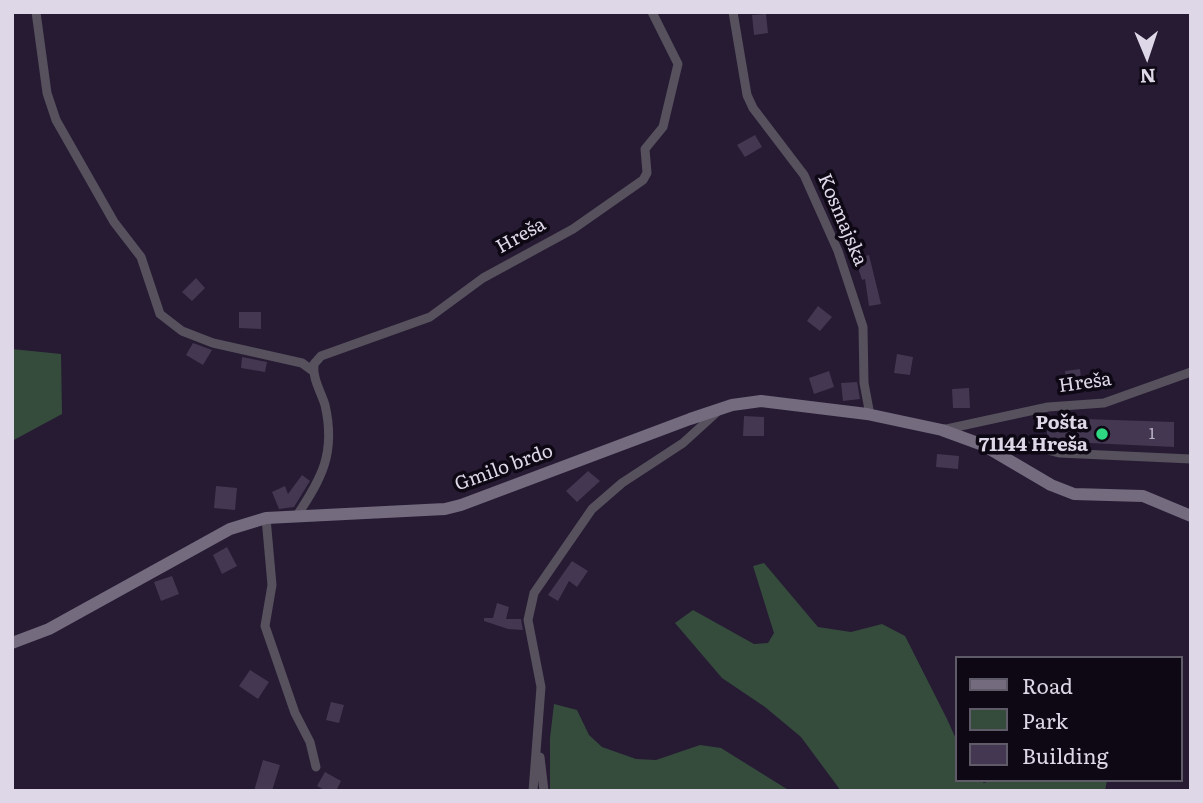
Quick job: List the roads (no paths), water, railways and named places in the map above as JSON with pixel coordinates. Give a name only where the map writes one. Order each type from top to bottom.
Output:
[{"type":"main road","name":"Gmilo brdo","points":[[12,643],[49,629],[230,529],[267,518],[461,505],[744,402],[761,401],[870,415],[942,430]]},
{"type":"main road","points":[[942,430],[983,445],[1051,485],[1074,494],[1143,496],[1191,516]]},
{"type":"street","points":[[36,12],[47,93],[56,120],[114,222],[141,257],[160,314],[182,331],[213,343],[302,363],[313,370],[324,403],[329,447],[320,483],[296,517]]},
{"type":"street","name":"Hreša","points":[[313,370],[314,364],[327,352],[430,317],[484,278],[573,229],[636,186],[647,173],[645,149],[663,127],[678,73],[675,53],[652,12]]},
{"type":"street","name":"Kosmajska","points":[[733,12],[747,95],[752,108],[815,193],[858,305],[865,344],[864,383],[870,415]]},
{"type":"street","name":"Hreša","points":[[942,430],[1048,407],[1104,403],[1191,372]]},
{"type":"street","points":[[533,791],[541,687],[528,620],[534,593],[592,509],[622,483],[683,443],[720,409]]},
{"type":"street","points":[[983,445],[1017,442],[1059,453],[1191,459]]},
{"type":"street","points":[[267,518],[272,585],[265,625],[295,713],[310,742],[316,767]]},
{"type":"street","points":[[538,745],[544,791]]},
{"type":"place","name":"Pošta 71144 Hreša","points":[[1102,434]]}]
